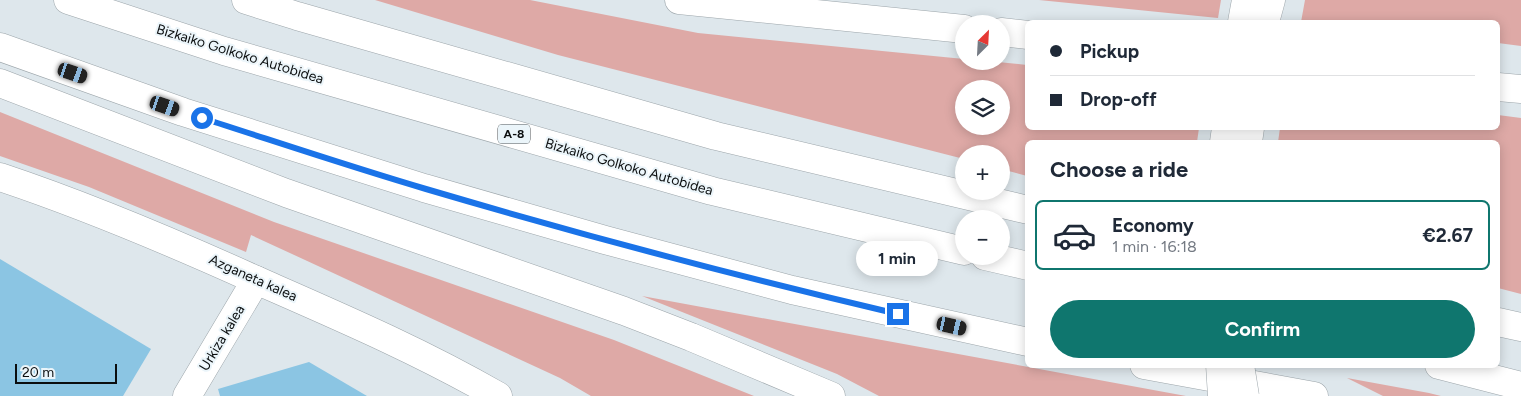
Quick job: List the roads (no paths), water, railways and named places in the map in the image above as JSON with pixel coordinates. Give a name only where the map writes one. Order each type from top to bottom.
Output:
[{"type":"main road","name":"Bizkaiko Golkoko Autobidea","points":[[68,0],[224,51],[712,191],[955,249]]},
{"type":"main road","points":[[246,0],[716,136],[1025,209]]},
{"type":"main road","points":[[679,0],[955,28]]},
{"type":"main road","points":[[1242,20],[1246,0]]},
{"type":"main road","points":[[1266,20],[1271,0]]},
{"type":"main road","points":[[1010,33],[1025,35]]},
{"type":"main road","points":[[0,47],[184,112],[424,188],[605,240],[792,290],[1025,341]]},
{"type":"main road","points":[[1500,68],[1521,70]]},
{"type":"main road","points":[[0,83],[286,193],[624,311],[831,396]]},
{"type":"main road","points":[[1500,87],[1521,89]]},
{"type":"main road","name":"Azganeta kalea","points":[[0,177],[82,206],[159,237],[397,343],[498,396]]},
{"type":"main road","points":[[1010,262],[1025,265]]},
{"type":"main road","name":"Urkiza kalea","points":[[187,396],[256,280]]},
{"type":"main road","points":[[1500,322],[1521,327]]},
{"type":"main road","points":[[1160,368],[1314,396]]},
{"type":"main road","points":[[1220,368],[1222,396]]},
{"type":"main road","points":[[1241,368],[1246,396]]},
{"type":"main road","points":[[1451,368],[1521,386]]}]
